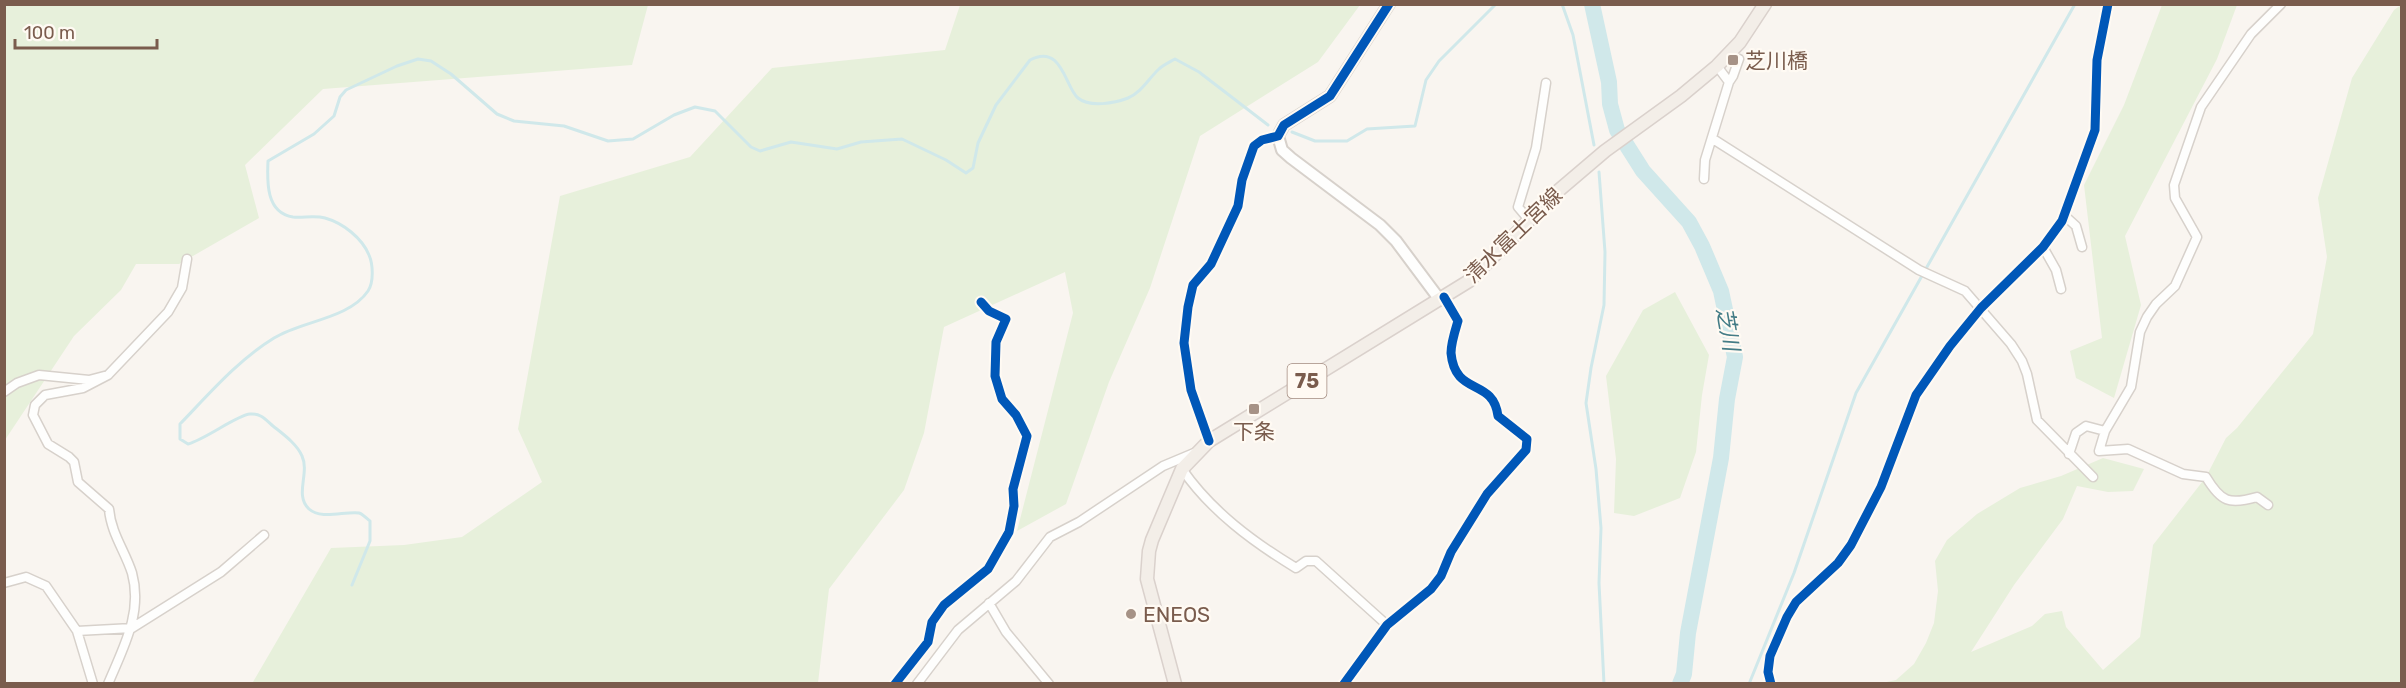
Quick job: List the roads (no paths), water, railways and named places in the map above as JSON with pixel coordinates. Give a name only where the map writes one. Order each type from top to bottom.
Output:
[{"type":"main road","name":"清水富士宮線","points":[[1174,684],[1147,579],[1147,570],[1152,540],[1182,469],[1209,441],[1469,281],[1529,220],[1605,151],[1681,96],[1717,66],[1740,42],[1765,4]]},
{"type":"street","points":[[1344,684],[1387,624],[1431,589],[1441,576],[1451,552],[1487,494],[1526,450],[1527,439],[1498,416],[1497,404],[1489,395],[1462,381],[1456,374],[1451,351],[1458,321],[1396,241],[1380,225],[1282,150],[1278,136],[1284,125],[1330,96],[1389,4]]},
{"type":"street","points":[[1771,684],[1768,672],[1770,656],[1787,617],[1796,602],[1838,563],[1851,545],[1893,459],[1916,395],[1950,346],[1981,308],[2043,247],[2065,216],[2095,129],[2097,60],[2108,4]]},
{"type":"street","points":[[2268,504],[2257,497],[2238,502],[2226,500],[2216,495],[2206,477],[2183,474],[2148,456],[2128,449],[2099,451],[2105,431],[2131,387],[2136,349],[2143,324],[2156,304],[2175,286],[2197,237],[2175,198],[2174,185],[2201,107],[2251,34],[2281,4]]},
{"type":"street","points":[[1704,179],[1705,160],[1729,82],[1734,76],[1739,59]]},
{"type":"street","points":[[1717,66],[1729,82]]},
{"type":"street","points":[[1529,220],[1518,207],[1536,148],[1546,82]]},
{"type":"street","points":[[1209,441],[1191,390],[1184,343],[1188,307],[1193,285],[1210,264],[1238,206],[1242,180],[1254,146],[1262,140],[1278,136]]},
{"type":"street","points":[[1713,139],[1836,215],[1919,270],[1965,291],[2011,344],[2022,361],[2037,420],[2093,477]]},
{"type":"street","points":[[2065,216],[2076,226],[2082,247]]},
{"type":"street","points":[[2043,247],[2056,270],[2061,289]]},
{"type":"street","points":[[108,684],[132,628],[136,597],[132,573],[110,523],[109,509],[78,482],[74,462],[48,444],[33,415],[34,405],[45,395],[83,388],[108,375],[168,312],[182,288],[187,259]]},
{"type":"street","points":[[895,684],[928,642],[932,622],[944,605],[988,569],[1009,532],[1014,506],[1012,489],[1028,436],[1016,415],[1002,399],[995,376],[996,342],[1006,319],[989,311],[981,302]]},
{"type":"street","points":[[4,392],[17,383],[39,375],[89,380],[108,375]]},
{"type":"street","points":[[2069,454],[2076,433],[2086,426],[2105,431]]},
{"type":"street","points":[[917,684],[958,630],[1016,581],[1050,537],[1078,522],[1163,466],[1197,452]]},
{"type":"street","points":[[1182,469],[1209,503],[1272,553],[1296,568],[1306,561],[1316,561],[1387,624]]},
{"type":"street","points":[[77,631],[132,628],[221,572],[264,535]]},
{"type":"street","points":[[4,583],[26,577],[45,586],[77,631],[93,684]]},
{"type":"street","points":[[989,603],[1006,632],[1049,684]]},
{"type":"waterway","points":[[1292,132],[1315,141],[1347,141],[1367,129],[1415,126],[1426,80],[1439,61],[1496,4]]},
{"type":"waterway","points":[[1562,4],[1573,35],[1594,145]]},
{"type":"waterway","name":"芝川","points":[[1592,4],[1609,82],[1610,104],[1617,130],[1643,171],[1689,222],[1702,246],[1721,291],[1735,357],[1727,399],[1721,458],[1688,633],[1684,674],[1680,684]]},
{"type":"waterway","points":[[1749,684],[1794,573],[1856,393],[2075,4]]},
{"type":"waterway","points":[[352,585],[370,541],[370,521],[359,513],[326,515],[309,509],[302,491],[304,469],[302,456],[297,447],[263,417],[244,415],[188,444],[180,439],[180,424],[248,356],[285,332],[349,308],[360,300],[370,287],[372,273],[370,259],[357,237],[325,218],[293,217],[284,214],[273,203],[268,187],[268,161],[314,134],[334,116],[340,97],[346,90],[397,66],[418,59],[431,61],[451,74],[497,114],[514,121],[564,126],[608,141],[633,139],[674,115],[695,107],[715,111],[751,147],[760,151],[791,142],[837,149],[861,142],[902,139],[946,160],[966,173],[973,168],[978,143],[996,105],[1030,60],[1041,56],[1049,57],[1061,68],[1078,98],[1089,103],[1103,104],[1133,96],[1155,73],[1175,59],[1199,72],[1268,125]]},
{"type":"waterway","points":[[1599,172],[1605,252],[1604,305],[1586,403],[1596,469],[1601,528],[1599,583],[1604,684]]},
{"type":"place","name":"芝川橋","points":[[1733,60]]},
{"type":"place","name":"下条","points":[[1254,409]]},
{"type":"place","name":"ENEOS","points":[[1131,614]]}]
